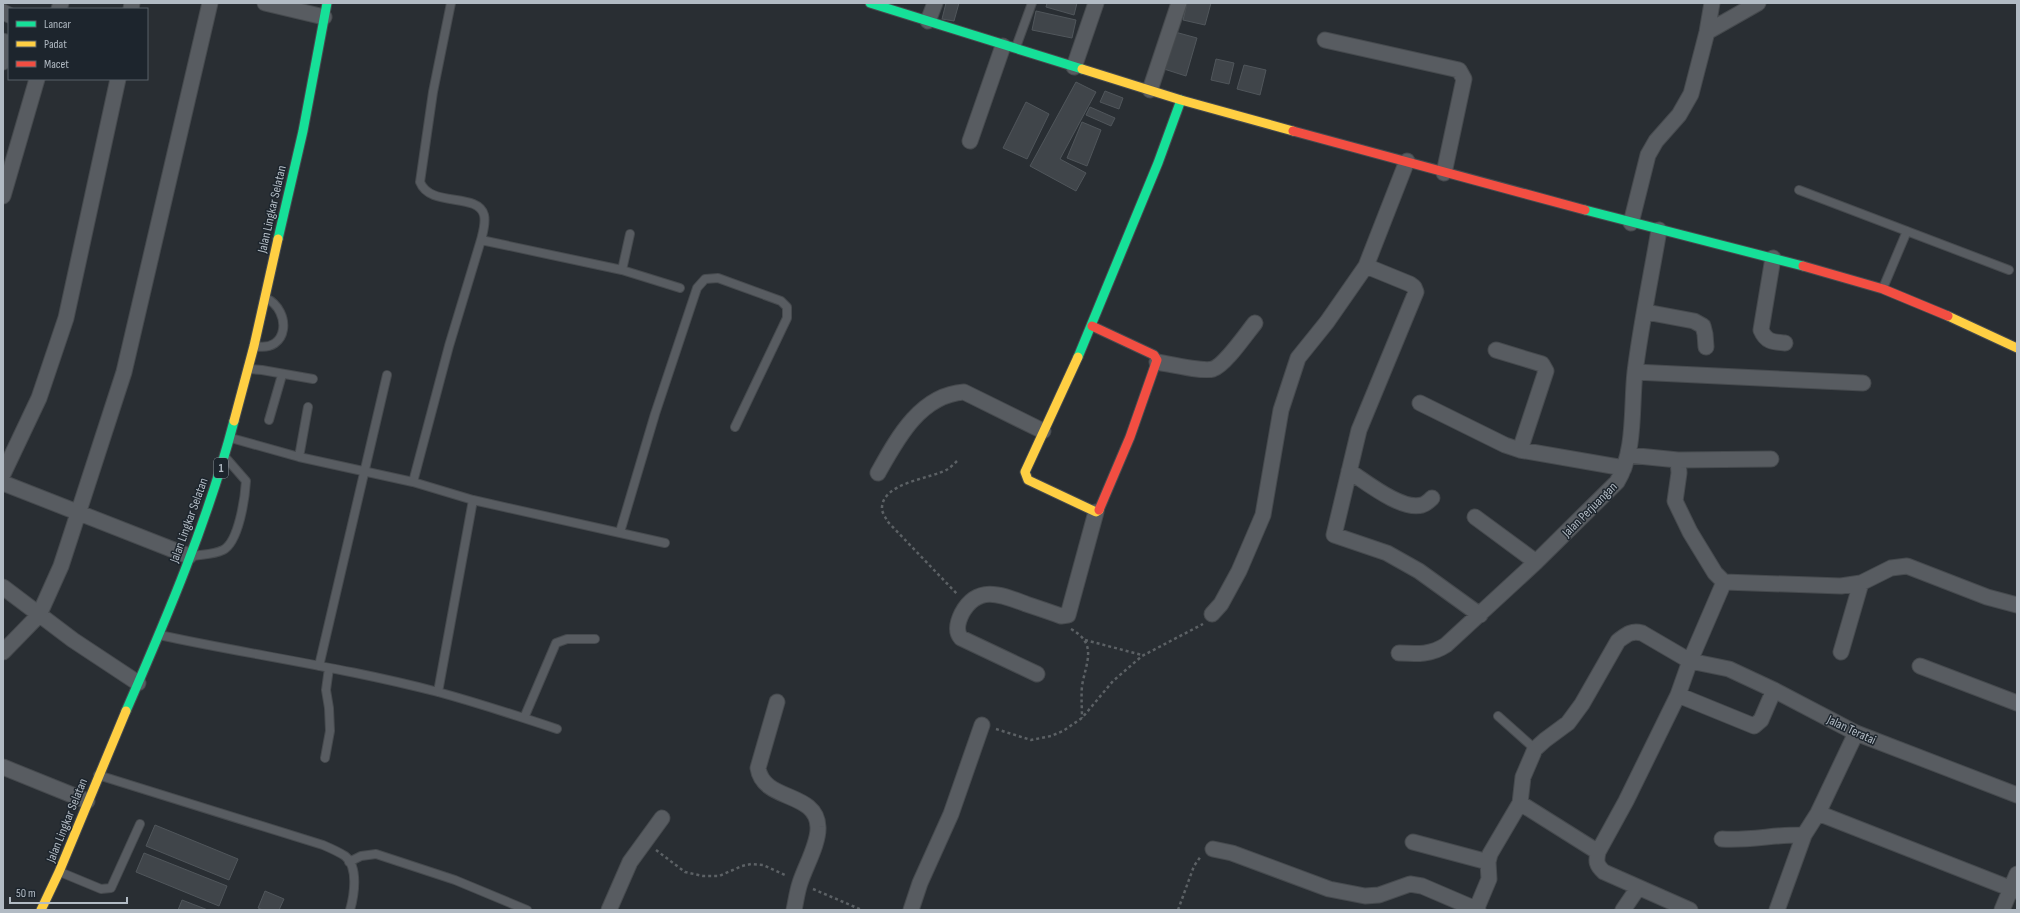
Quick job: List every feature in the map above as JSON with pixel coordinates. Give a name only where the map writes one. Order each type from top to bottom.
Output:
[{"type":"main road","points":[[870,3],[1181,100],[1444,173],[1631,223],[1773,258],[1882,289],[1932,309],[2017,348]]},
{"type":"main road","name":"Jalan Lingkar Selatan","points":[[41,910],[59,872],[98,775],[159,635],[190,556],[225,457],[254,346],[303,131],[326,10]]},
{"type":"main road","points":[[1092,326],[1157,357],[1157,362],[1101,509],[1096,512],[1090,511],[1026,478],[1025,472],[1092,326],[1158,163],[1181,100]]},
{"type":"street","points":[[3,652],[39,615],[61,566],[128,357],[210,3]]},
{"type":"street","points":[[265,3],[326,10]]},
{"type":"street","points":[[928,21],[935,3]]},
{"type":"street","points":[[1074,67],[1096,3]]},
{"type":"street","points":[[1150,90],[1179,3]]},
{"type":"street","points":[[1631,223],[1648,155],[1656,141],[1679,115],[1690,94],[1707,32],[1712,3]]},
{"type":"street","points":[[1707,32],[1758,3]]},
{"type":"street","points":[[1325,40],[1459,70],[1462,74],[1462,86],[1444,173]]},
{"type":"street","points":[[3,62],[8,46]]},
{"type":"street","points":[[970,142],[1009,47]]},
{"type":"street","points":[[3,196],[37,80]]},
{"type":"street","points":[[3,474],[39,398],[66,318],[118,80]]},
{"type":"street","points":[[1212,614],[1221,604],[1239,571],[1263,515],[1281,410],[1298,358],[1327,322],[1366,266],[1407,162]]},
{"type":"street","name":"Jalan Perjuangan","points":[[1399,653],[1423,654],[1438,650],[1480,615],[1536,562],[1616,482],[1626,461],[1635,372],[1659,230]]},
{"type":"street","points":[[1773,258],[1761,330],[1764,337],[1770,341],[1785,343]]},
{"type":"street","points":[[1366,266],[1410,284],[1414,287],[1416,292],[1359,430],[1334,535],[1387,553],[1419,571],[1480,615]]},
{"type":"street","points":[[1646,312],[1694,321],[1703,326],[1706,347]]},
{"type":"street","points":[[1157,362],[1204,370],[1213,369],[1220,364],[1254,323]]},
{"type":"street","points":[[1496,350],[1542,364],[1546,371],[1520,450]]},
{"type":"street","points":[[1635,372],[1863,382]]},
{"type":"street","points":[[878,473],[903,429],[939,399],[951,393],[964,392],[1043,432]]},
{"type":"street","points":[[1420,403],[1506,445],[1520,450],[1626,461],[1771,459]]},
{"type":"street","points":[[1678,460],[1679,473],[1675,501],[1690,532],[1716,573],[1724,582],[1841,586],[1861,583],[1891,568],[1907,566],[1987,597],[2017,605]]},
{"type":"street","points":[[1349,471],[1396,501],[1410,505],[1422,505],[1432,498]]},
{"type":"street","points":[[3,483],[190,556]]},
{"type":"street","points":[[1037,674],[961,638],[958,635],[957,626],[959,618],[966,604],[987,593],[1000,594],[1062,616],[1068,615],[1096,512]]},
{"type":"street","points":[[1475,517],[1536,562]]},
{"type":"street","points":[[1690,910],[1604,872],[1598,867],[1596,860],[1598,852],[1626,801],[1678,695],[1690,661],[1724,582]]},
{"type":"street","points":[[1841,652],[1861,583]]},
{"type":"street","points":[[3,587],[73,640],[138,683]]},
{"type":"street","name":"Jalan Teratai","points":[[1535,750],[1545,740],[1568,723],[1582,704],[1618,641],[1634,631],[1642,633],[1690,661],[1729,670],[1774,690],[1856,733],[2017,795]]},
{"type":"street","points":[[1920,666],[2017,703]]},
{"type":"street","points":[[1678,695],[1754,726],[1761,720],[1774,690]]},
{"type":"street","points":[[777,702],[758,768],[759,777],[766,786],[805,804],[812,810],[818,827],[817,835],[800,883],[794,910]]},
{"type":"street","points":[[911,910],[920,883],[951,814],[982,725]]},
{"type":"street","points":[[1777,910],[1804,834],[1818,813],[1856,733]]},
{"type":"street","points":[[1213,849],[1232,854],[1329,889],[1365,896],[1379,895],[1410,884],[1422,886],[1477,910],[1489,879],[1488,862],[1490,854],[1520,803],[1524,777],[1535,750]]},
{"type":"street","points":[[3,767],[87,802]]},
{"type":"street","points":[[1520,803],[1598,852]]},
{"type":"street","points":[[1818,813],[2014,889]]},
{"type":"street","points":[[609,910],[630,862],[662,818]]},
{"type":"street","points":[[1722,839],[1746,840],[1776,835],[1804,834]]},
{"type":"street","points":[[1413,842],[1488,862]]},
{"type":"street","points":[[2002,910],[2014,889],[2017,874]]},
{"type":"street","points":[[1623,910],[1638,888]]},
{"type":"lane","points":[[413,482],[449,346],[481,240],[484,225],[483,214],[480,208],[471,204],[431,195],[423,189],[420,182],[433,92],[451,3]]},
{"type":"lane","points":[[1009,47],[1032,3]]},
{"type":"lane","points":[[1799,190],[2009,270]]},
{"type":"lane","points":[[1882,289],[1907,231]]},
{"type":"lane","points":[[622,270],[630,234]]},
{"type":"lane","points":[[481,240],[622,270],[680,288]]},
{"type":"lane","points":[[620,532],[697,288],[705,279],[718,278],[780,301],[787,307],[788,318],[735,427]]},
{"type":"lane","points":[[254,346],[268,347],[277,343],[281,337],[283,327],[282,315],[276,303],[264,297]]},
{"type":"lane","points":[[248,369],[262,370],[313,380]]},
{"type":"lane","points":[[269,420],[282,375]]},
{"type":"lane","points":[[319,666],[387,375]]},
{"type":"lane","points":[[299,457],[308,407]]},
{"type":"lane","points":[[230,438],[299,457],[413,482],[473,500],[665,543]]},
{"type":"lane","points":[[190,556],[216,553],[224,550],[232,541],[245,498],[246,481],[225,457]]},
{"type":"lane","points":[[438,692],[473,500]]},
{"type":"lane","points":[[159,635],[248,654],[329,668],[438,692],[557,729]]},
{"type":"lane","points":[[524,718],[556,643],[567,639],[595,639]]},
{"type":"lane","points":[[325,758],[330,731],[329,708],[326,690],[329,668]]},
{"type":"lane","points":[[1498,716],[1535,750]]},
{"type":"lane","points":[[98,775],[323,845],[347,857],[353,870],[354,885],[350,910]]},
{"type":"lane","points":[[59,872],[101,889],[110,888],[140,824]]},
{"type":"lane","points":[[349,862],[361,856],[376,854],[455,880],[511,907],[527,910]]},
{"type":"path","points":[[957,461],[947,470],[901,485],[891,493],[884,502],[882,510],[887,522],[966,604]]},
{"type":"path","points":[[982,725],[1031,740],[1051,736],[1063,731],[1082,718],[1113,681],[1142,656],[1200,626],[1212,614]]},
{"type":"path","points":[[1070,629],[1085,640],[1142,656]]},
{"type":"path","points":[[1082,718],[1082,693],[1088,652],[1085,640]]},
{"type":"path","points":[[644,841],[685,872],[703,876],[719,876],[742,866],[763,865],[862,910]]},
{"type":"path","points":[[1178,910],[1194,866],[1203,854],[1213,849]]},
{"type":"building","points":[[946,3],[959,3],[954,21],[942,19]]},
{"type":"building","points":[[1047,3],[1077,3],[1074,15],[1046,7]]},
{"type":"building","points":[[1187,3],[1211,3],[1205,25],[1183,20]]},
{"type":"building","points":[[1036,11],[1076,20],[1072,38],[1032,30]]},
{"type":"building","points":[[1175,32],[1197,38],[1186,76],[1164,69]]},
{"type":"building","points":[[1216,59],[1234,63],[1229,84],[1211,80]]},
{"type":"building","points":[[1244,65],[1266,70],[1260,95],[1237,89]]},
{"type":"building","points":[[1076,82],[1096,92],[1060,159],[1086,173],[1076,191],[1030,166]]},
{"type":"building","points":[[1105,91],[1123,98],[1119,109],[1100,102]]},
{"type":"building","points":[[1026,102],[1049,114],[1027,159],[1003,148]]},
{"type":"building","points":[[1090,107],[1115,118],[1111,126],[1086,115]]},
{"type":"building","points":[[1082,122],[1101,130],[1087,166],[1067,158]]},
{"type":"building","points":[[155,825],[238,859],[229,880],[146,846]]},
{"type":"building","points":[[144,853],[227,886],[219,906],[136,872]]},
{"type":"building","points":[[265,891],[284,899],[279,910],[263,910],[258,908]]},
{"type":"building","points":[[182,900],[208,910],[178,910]]},
{"type":"traffic: fast","points":[[278,239],[303,131],[327,3]]},
{"type":"traffic: fast","points":[[870,3],[1082,69]]},
{"type":"traffic: fast","points":[[1078,357],[1158,163],[1181,100]]},
{"type":"traffic: fast","points":[[1585,210],[1803,266]]},
{"type":"traffic: fast","points":[[126,711],[186,568],[212,495],[234,421]]},
{"type":"traffic: slow","points":[[1082,69],[1181,100],[1293,131]]},
{"type":"traffic: slow","points":[[234,421],[254,346],[278,239]]},
{"type":"traffic: slow","points":[[1948,316],[2017,348]]},
{"type":"traffic: slow","points":[[1078,357],[1025,472],[1028,480],[1096,512],[1099,510]]},
{"type":"traffic: slow","points":[[41,910],[59,872],[126,711]]},
{"type":"traffic: jam","points":[[1293,131],[1585,210]]},
{"type":"traffic: jam","points":[[1803,266],[1883,289],[1948,316]]},
{"type":"traffic: jam","points":[[1092,326],[1154,355],[1157,360],[1130,437],[1099,510]]}]
